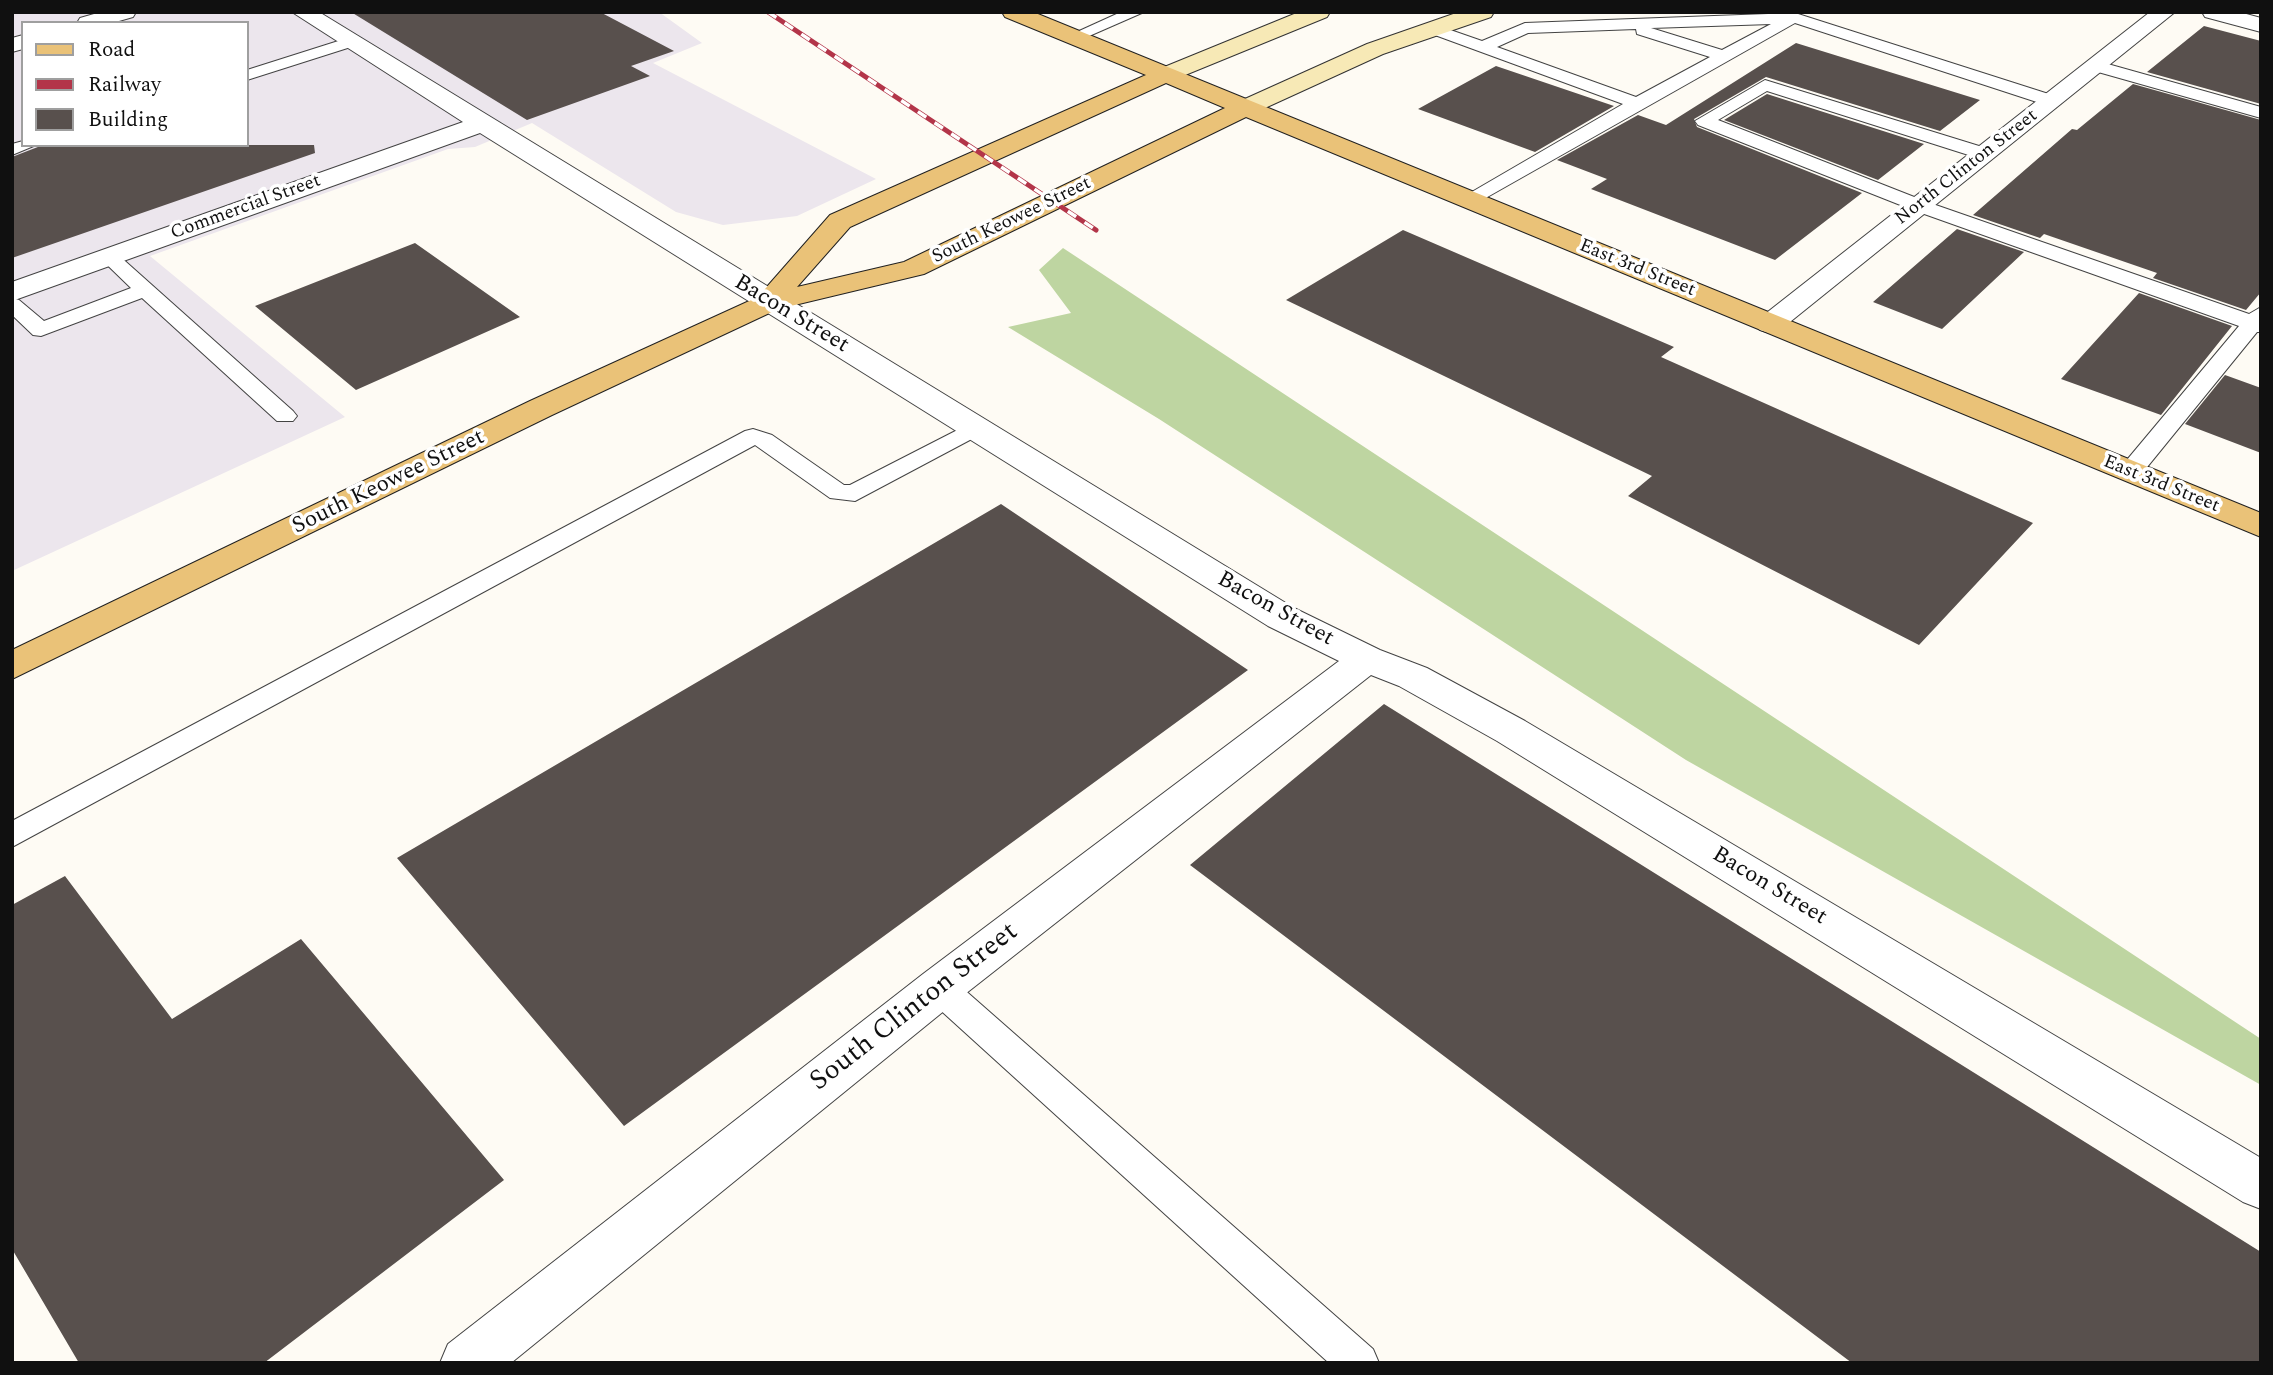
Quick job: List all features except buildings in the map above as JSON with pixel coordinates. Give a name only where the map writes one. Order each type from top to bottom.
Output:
[{"type":"main road","name":"East 3rd Street","points":[[1013,12],[2261,526]]},
{"type":"main road","points":[[1165,75],[1319,12]]},
{"type":"main road","points":[[1245,108],[1430,28],[1483,12]]},
{"type":"main road","name":"South Keowee Street","points":[[768,303],[840,221],[1165,75]]},
{"type":"main road","name":"South Keowee Street","points":[[12,666],[541,408],[768,303],[914,268],[1245,108]]},
{"type":"street","points":[[96,21],[125,12]]},
{"type":"street","name":"Bacon Street","points":[[303,12],[768,303],[1280,617],[1367,659],[1413,677],[1523,738],[2261,1185]]},
{"type":"street","name":"North Clinton Street","points":[[1770,324],[2164,12]]},
{"type":"street","points":[[2213,12],[2261,25]]},
{"type":"street","name":"Commercial Street","points":[[12,292],[481,124]]},
{"type":"street","name":"South Clinton Street","points":[[467,1363],[939,988],[1367,659]]},
{"type":"lane","points":[[1074,37],[1136,12]]},
{"type":"lane","points":[[1483,47],[1525,28],[1795,18],[2052,101]]},
{"type":"lane","points":[[1468,200],[1637,103],[1795,18]]},
{"type":"lane","points":[[1621,24],[1725,56]]},
{"type":"lane","points":[[1430,28],[1637,103]]},
{"type":"lane","points":[[248,75],[351,42]]},
{"type":"lane","points":[[2097,66],[2261,113]]},
{"type":"lane","points":[[1985,154],[1765,85],[1704,121],[1920,206],[2258,321],[2130,472]]},
{"type":"lane","points":[[109,257],[285,416]]},
{"type":"lane","points":[[12,304],[41,330],[145,290]]},
{"type":"lane","points":[[12,835],[753,436],[839,493],[855,493],[975,428]]},
{"type":"lane","points":[[939,988],[1359,1363]]},
{"type":"shaded area","points":[[12,12],[659,12],[702,43],[653,63],[876,179],[797,216],[723,225],[676,212],[532,123],[475,147],[448,149],[150,256],[345,417],[12,571]]},
{"type":"green space","points":[[1063,248],[2261,1039],[2261,1085],[1686,760],[1159,419],[1008,327],[1071,313],[1039,270]]},
{"type":"railway","points":[[768,12],[1096,230]]}]
